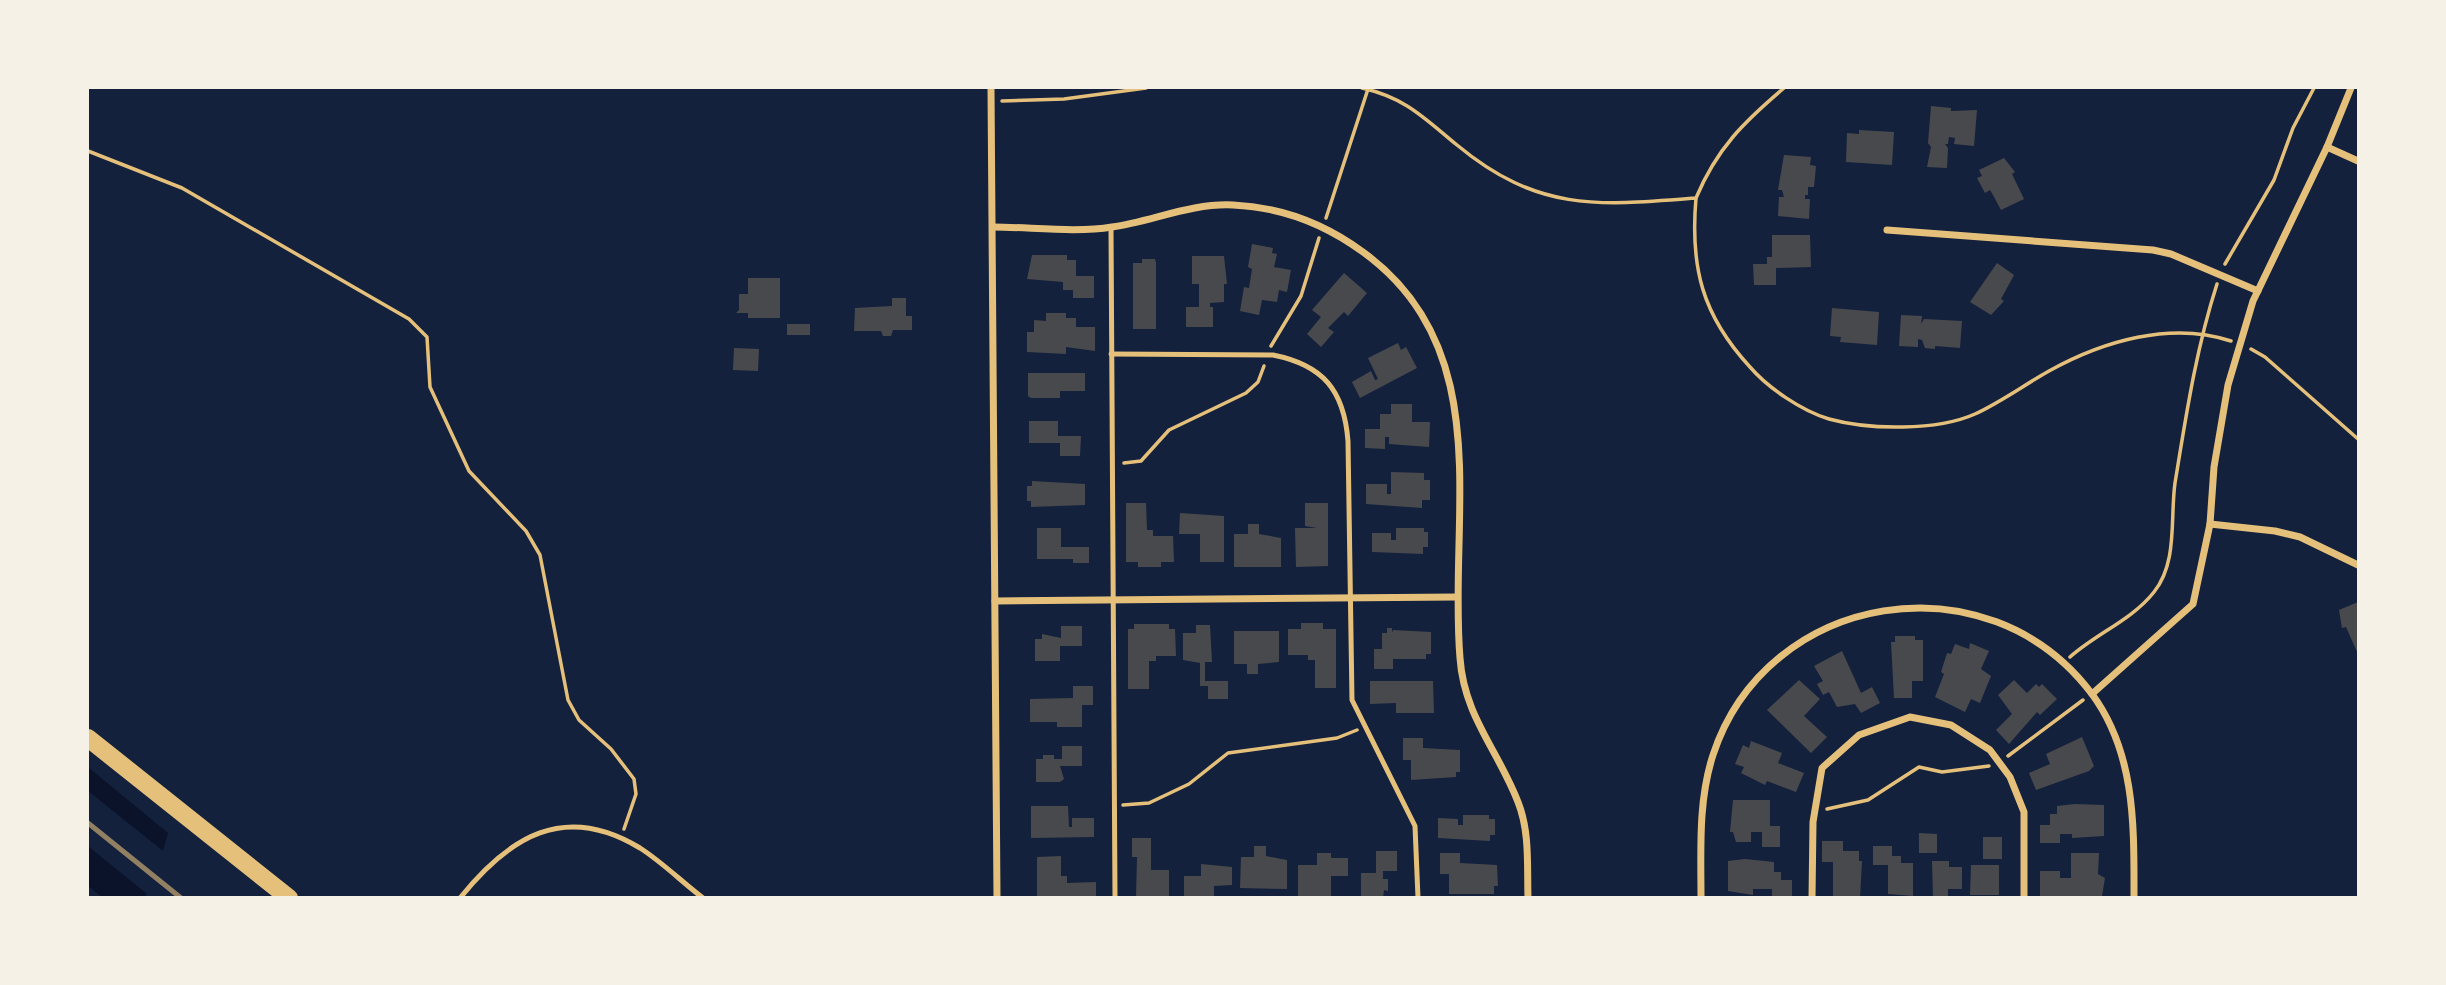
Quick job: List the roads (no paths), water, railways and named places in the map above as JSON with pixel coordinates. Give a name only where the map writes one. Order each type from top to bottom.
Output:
[{"type":"main road","points":[[88,738],[289,898]]},
{"type":"street","points":[[991,88],[997,898]]},
{"type":"street","points":[[2092,694],[2193,604],[2210,524],[2214,467],[2228,385],[2240,344],[2258,291],[2327,147],[2351,88]]},
{"type":"street","points":[[2327,147],[2358,161]]},
{"type":"street","points":[[993,227],[1111,228],[1170,212],[1231,205],[1264,208],[1323,227],[1384,268],[1425,319],[1447,365],[1454,395],[1459,451],[1457,597],[1462,682],[1470,709],[1518,801],[1526,827],[1528,898]]},
{"type":"street","points":[[1887,230],[2153,250],[2171,254],[2258,291]]},
{"type":"street","points":[[2210,524],[2275,531],[2300,537],[2358,565]]},
{"type":"street","points":[[995,601],[1457,597]]},
{"type":"street","points":[[1700,898],[1703,803],[1713,755],[1747,691],[1780,655],[1830,626],[1859,614],[1919,608],[1973,614],[2024,633],[2063,663],[2092,694],[2118,746],[2130,791],[2134,898]]},
{"type":"street","points":[[1812,898],[1815,811],[1822,768],[1858,735],[1910,717],[1951,725],[1990,750],[2010,777],[2024,812],[2024,898]]},
{"type":"lane","points":[[1111,228],[1115,898]]},
{"type":"lane","points":[[1111,354],[1267,355],[1299,360],[1322,376],[1339,396],[1346,419],[1348,441],[1352,700],[1415,826],[1418,898]]},
{"type":"lane","points":[[460,898],[498,855],[538,832],[581,827],[640,848],[703,898]]},
{"type":"water","points":[[88,767],[168,833],[163,851],[88,791]]},
{"type":"water","points":[[88,846],[147,894],[145,897],[102,897],[88,886]]},
{"type":"railway","points":[[88,823],[181,898]]}]
